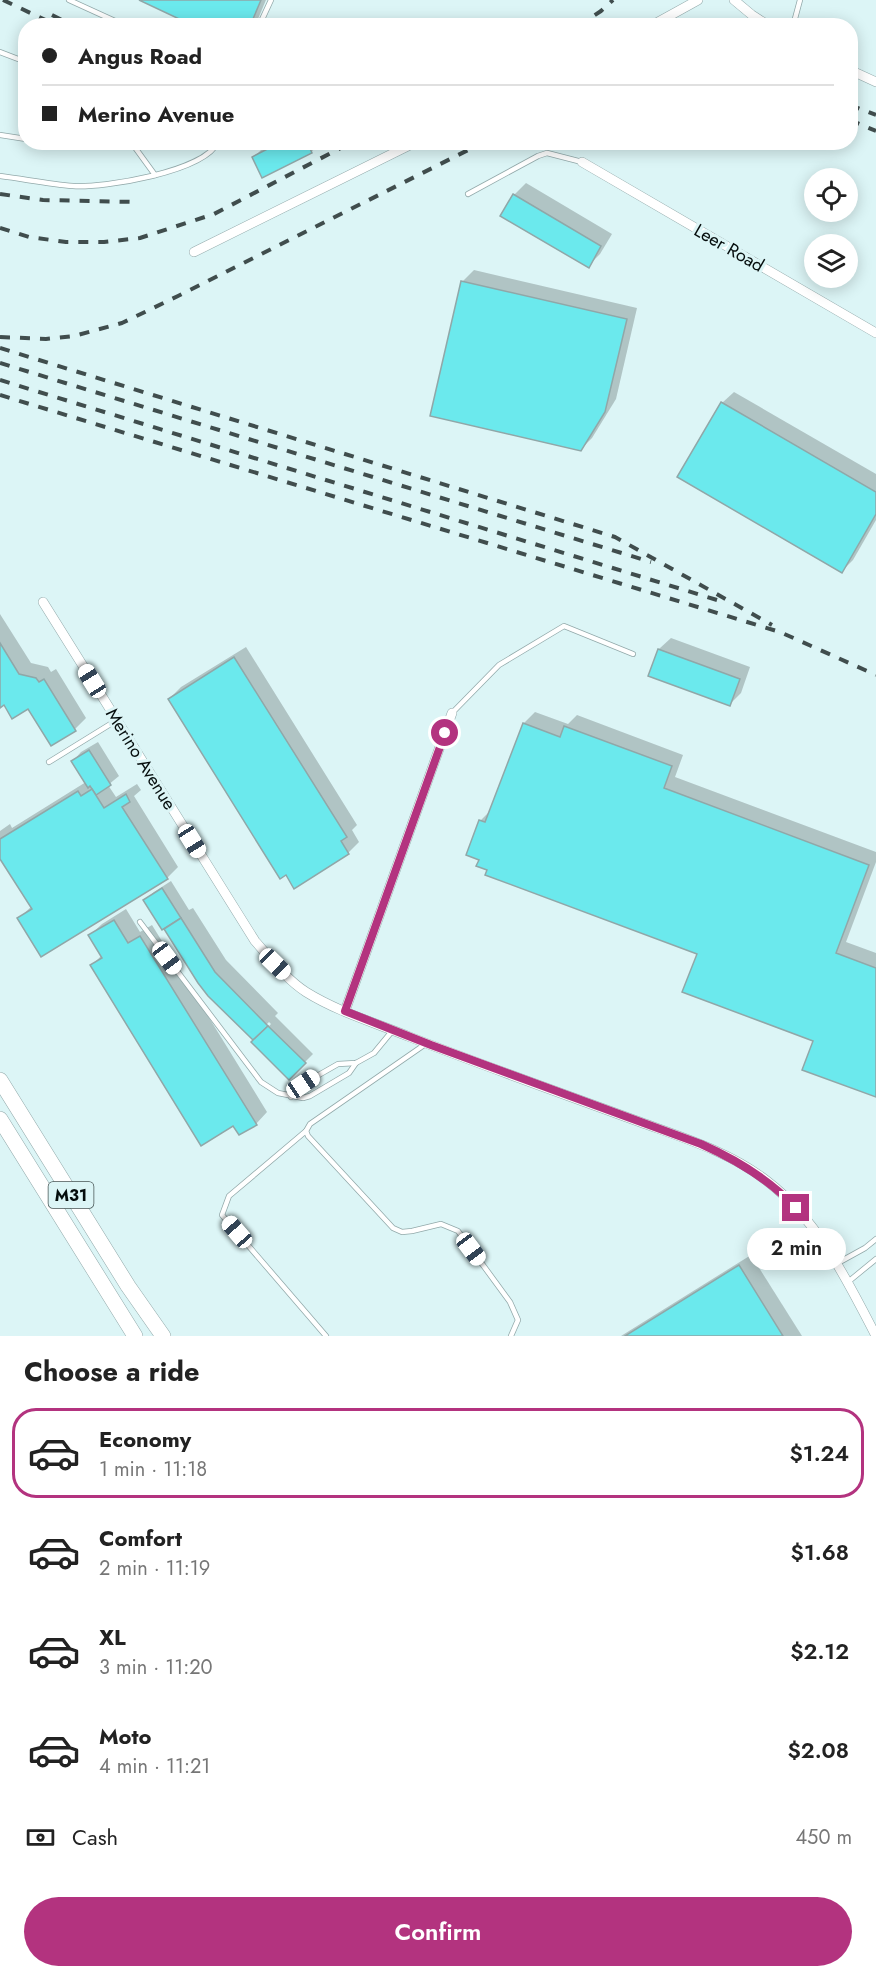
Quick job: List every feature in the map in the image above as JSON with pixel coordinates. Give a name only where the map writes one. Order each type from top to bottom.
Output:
[{"type":"main road","name":"M31","points":[[0,1080],[128,1286],[163,1336]]},
{"type":"main road","name":"M31","points":[[0,1119],[135,1336]]},
{"type":"street","points":[[666,18],[698,0]]},
{"type":"street","points":[[734,0],[757,18]]},
{"type":"street","points":[[858,74],[876,82]]},
{"type":"street","points":[[195,252],[401,150]]},
{"type":"street","name":"Leer Road","points":[[582,162],[876,333]]},
{"type":"street","name":"Merino Avenue","points":[[43,602],[255,941],[293,982],[308,993],[345,1011],[701,1144],[729,1157],[767,1181],[788,1199],[823,1241],[876,1336]]},
{"type":"street","points":[[345,1011],[452,713]]},
{"type":"lane","points":[[69,0],[108,18]]},
{"type":"lane","points":[[263,18],[271,0]]},
{"type":"lane","points":[[795,18],[800,0]]},
{"type":"lane","points":[[0,52],[18,59]]},
{"type":"lane","points":[[0,135],[18,138]]},
{"type":"lane","points":[[136,150],[155,175]]},
{"type":"lane","points":[[0,176],[74,186],[109,184],[155,175],[201,159],[212,150]]},
{"type":"lane","points":[[468,194],[547,153],[582,162]]},
{"type":"lane","points":[[452,713],[499,665],[564,626],[633,654]]},
{"type":"lane","points":[[49,762],[117,720]]},
{"type":"lane","points":[[140,922],[261,1082],[278,1093],[290,1097],[310,1096],[349,1073],[356,1063]]},
{"type":"lane","points":[[290,1097],[303,1084],[338,1064],[356,1063],[374,1053],[393,1030]]},
{"type":"lane","points":[[326,1336],[222,1215],[229,1196],[306,1131],[310,1124],[427,1043]]},
{"type":"lane","points":[[306,1131],[308,1136],[393,1228],[402,1232],[441,1224],[458,1231],[510,1302],[518,1320],[511,1336]]},
{"type":"lane","points":[[836,1264],[865,1248],[876,1239]]},
{"type":"lane","points":[[847,1283],[876,1259]]},
{"type":"building","points":[[139,0],[261,0],[253,18],[177,18]]},
{"type":"building","points":[[266,150],[311,150],[312,153],[262,178],[252,157]]},
{"type":"building","points":[[513,194],[601,246],[589,268],[500,216]]},
{"type":"building","points":[[461,281],[627,319],[605,412],[581,451],[430,416]]},
{"type":"building","points":[[721,402],[876,492],[876,514],[842,573],[677,477]]},
{"type":"building","points":[[0,643],[19,674],[36,678],[39,682],[44,679],[76,731],[51,746],[28,709],[12,719],[4,705],[0,708]]},
{"type":"building","points":[[658,649],[740,679],[730,706],[648,676]]},
{"type":"building","points":[[234,657],[347,837],[341,841],[349,854],[294,889],[286,875],[280,879],[168,699]]},
{"type":"building","points":[[523,723],[560,737],[564,726],[672,766],[664,788],[869,865],[836,953],[876,968],[876,1097],[802,1070],[813,1041],[682,992],[697,954],[485,875],[487,870],[476,866],[479,860],[466,855],[479,820],[485,822]]},
{"type":"building","points":[[89,750],[111,785],[96,795],[90,786],[88,788],[71,761]]},
{"type":"building","points":[[92,789],[104,808],[126,794],[130,802],[122,807],[168,879],[41,957],[17,918],[32,909],[0,859],[0,839],[78,791],[81,796]]},
{"type":"building","points":[[162,888],[181,918],[162,930],[143,900]]},
{"type":"building","points":[[181,918],[215,972],[268,1026],[253,1040],[208,996],[164,929]]},
{"type":"building","points":[[114,920],[128,943],[140,936],[257,1125],[239,1135],[233,1126],[201,1146],[90,965],[102,958],[88,935]]},
{"type":"building","points":[[268,1026],[306,1063],[289,1080],[251,1042]]},
{"type":"building","points":[[739,1265],[783,1336],[625,1336]]},
{"type":"railway","points":[[3,0],[41,18]]},
{"type":"railway","points":[[590,18],[613,0]]},
{"type":"railway","points":[[52,15],[58,18]]},
{"type":"railway","points":[[858,108],[876,115]]},
{"type":"railway","points":[[858,123],[876,131]]},
{"type":"railway","points":[[0,228],[29,237],[66,242],[104,242],[140,238],[214,214],[337,150]]},
{"type":"railway","points":[[0,337],[46,339],[74,336],[122,323],[468,150]]},
{"type":"railway","points":[[0,194],[43,200],[136,202]]},
{"type":"railway","points":[[0,348],[615,537],[772,625]]},
{"type":"railway","points":[[0,363],[651,562]]},
{"type":"railway","points":[[0,380],[717,600]]},
{"type":"railway","points":[[0,395],[780,632],[876,675]]},
{"type":"route","points":[[445,733],[345,1011],[701,1144],[748,1168],[767,1181],[796,1208]]}]
